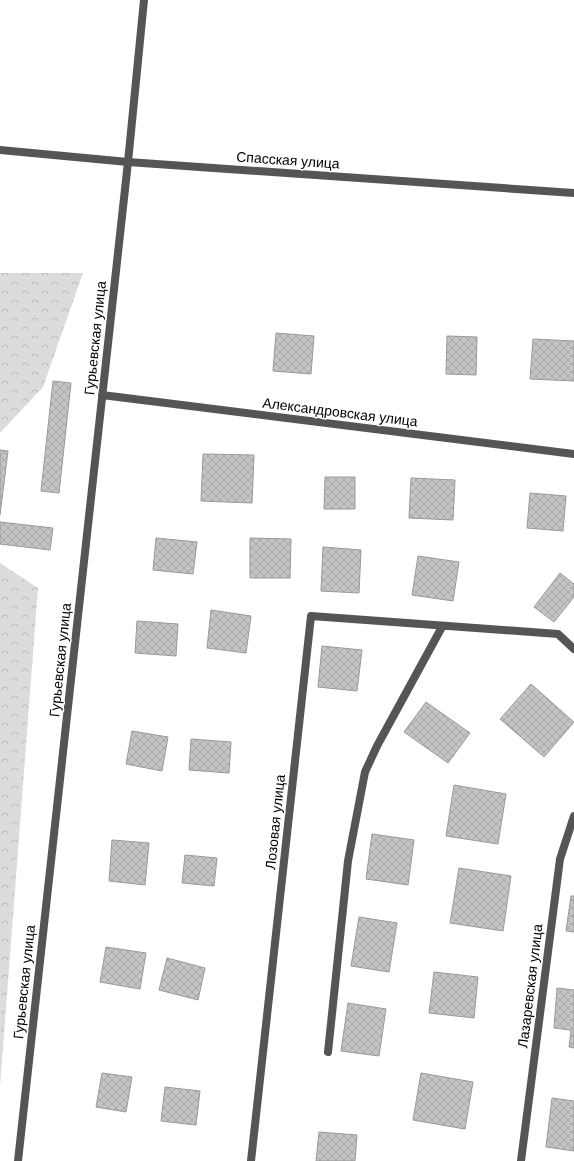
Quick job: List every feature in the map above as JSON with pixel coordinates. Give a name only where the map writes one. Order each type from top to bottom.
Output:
[{"type":"street","name":"Гурьевская улица","points":[[18,1161],[128,162],[144,0]]},
{"type":"street","name":"Спасская улица","points":[[0,150],[128,162],[574,193]]},
{"type":"street","name":"Александровская улица","points":[[102,394],[574,454]]},
{"type":"street","name":"Лозовая улица","points":[[251,1161],[311,616],[558,634],[574,649]]},
{"type":"street","points":[[328,1052],[348,861],[365,772],[377,746],[442,626]]},
{"type":"street","name":"Лазаревская улица","points":[[521,1161],[560,859],[574,816]]},
{"type":"green space","points":[[0,273],[83,273],[43,387],[0,433]]},
{"type":"green space","points":[[0,563],[38,588],[0,1087]]},
{"type":"building","points":[[276,333],[314,336],[311,374],[273,371]]},
{"type":"building","points":[[447,336],[477,337],[476,375],[446,374]]},
{"type":"building","points":[[533,339],[574,341],[574,381],[530,379]]},
{"type":"building","points":[[53,381],[71,383],[59,493],[41,491]]},
{"type":"building","points":[[0,450],[8,451],[0,515]]},
{"type":"building","points":[[203,454],[254,455],[252,503],[201,501]]},
{"type":"building","points":[[325,477],[355,477],[355,509],[324,509]]},
{"type":"building","points":[[411,478],[455,480],[453,520],[409,518]]},
{"type":"building","points":[[530,493],[566,496],[563,531],[527,528]]},
{"type":"building","points":[[0,522],[53,528],[50,550],[0,544]]},
{"type":"building","points":[[156,538],[197,542],[193,574],[153,570]]},
{"type":"building","points":[[250,538],[291,539],[290,578],[250,578]]},
{"type":"building","points":[[323,547],[361,550],[359,593],[321,591]]},
{"type":"building","points":[[418,556],[459,562],[453,601],[412,595]]},
{"type":"building","points":[[560,573],[574,584],[574,597],[554,622],[534,607]]},
{"type":"building","points":[[211,610],[251,616],[246,653],[207,648]]},
{"type":"building","points":[[137,621],[178,624],[176,656],[135,653]]},
{"type":"building","points":[[322,646],[362,650],[357,691],[318,687]]},
{"type":"building","points":[[531,684],[574,722],[544,757],[500,719]]},
{"type":"building","points":[[426,702],[470,733],[448,763],[404,732]]},
{"type":"building","points":[[132,731],[168,737],[162,771],[126,764]]},
{"type":"building","points":[[191,739],[231,742],[229,773],[189,770]]},
{"type":"building","points":[[454,785],[506,794],[498,844],[446,836]]},
{"type":"building","points":[[372,834],[414,840],[408,885],[366,879]]},
{"type":"building","points":[[112,840],[149,843],[145,885],[109,881]]},
{"type":"building","points":[[185,855],[217,858],[214,886],[182,883]]},
{"type":"building","points":[[459,868],[511,876],[503,931],[450,923]]},
{"type":"building","points":[[571,896],[574,896],[574,932],[566,931]]},
{"type":"building","points":[[359,917],[397,923],[389,972],[351,966]]},
{"type":"building","points":[[106,947],[146,953],[140,989],[100,982]]},
{"type":"building","points":[[167,958],[205,968],[198,1000],[159,990]]},
{"type":"building","points":[[434,972],[478,977],[474,1018],[429,1013]]},
{"type":"building","points":[[557,988],[574,990],[574,1048],[569,1047],[571,1030],[554,1028]]},
{"type":"building","points":[[348,1003],[386,1009],[379,1056],[341,1051]]},
{"type":"building","points":[[102,1073],[132,1077],[126,1112],[96,1107]]},
{"type":"building","points":[[421,1073],[473,1082],[465,1129],[413,1120]]},
{"type":"building","points":[[165,1087],[200,1091],[196,1125],[161,1121]]},
{"type":"building","points":[[552,1098],[574,1101],[574,1151],[546,1147]]},
{"type":"building","points":[[319,1132],[357,1135],[355,1161],[316,1161]]}]
